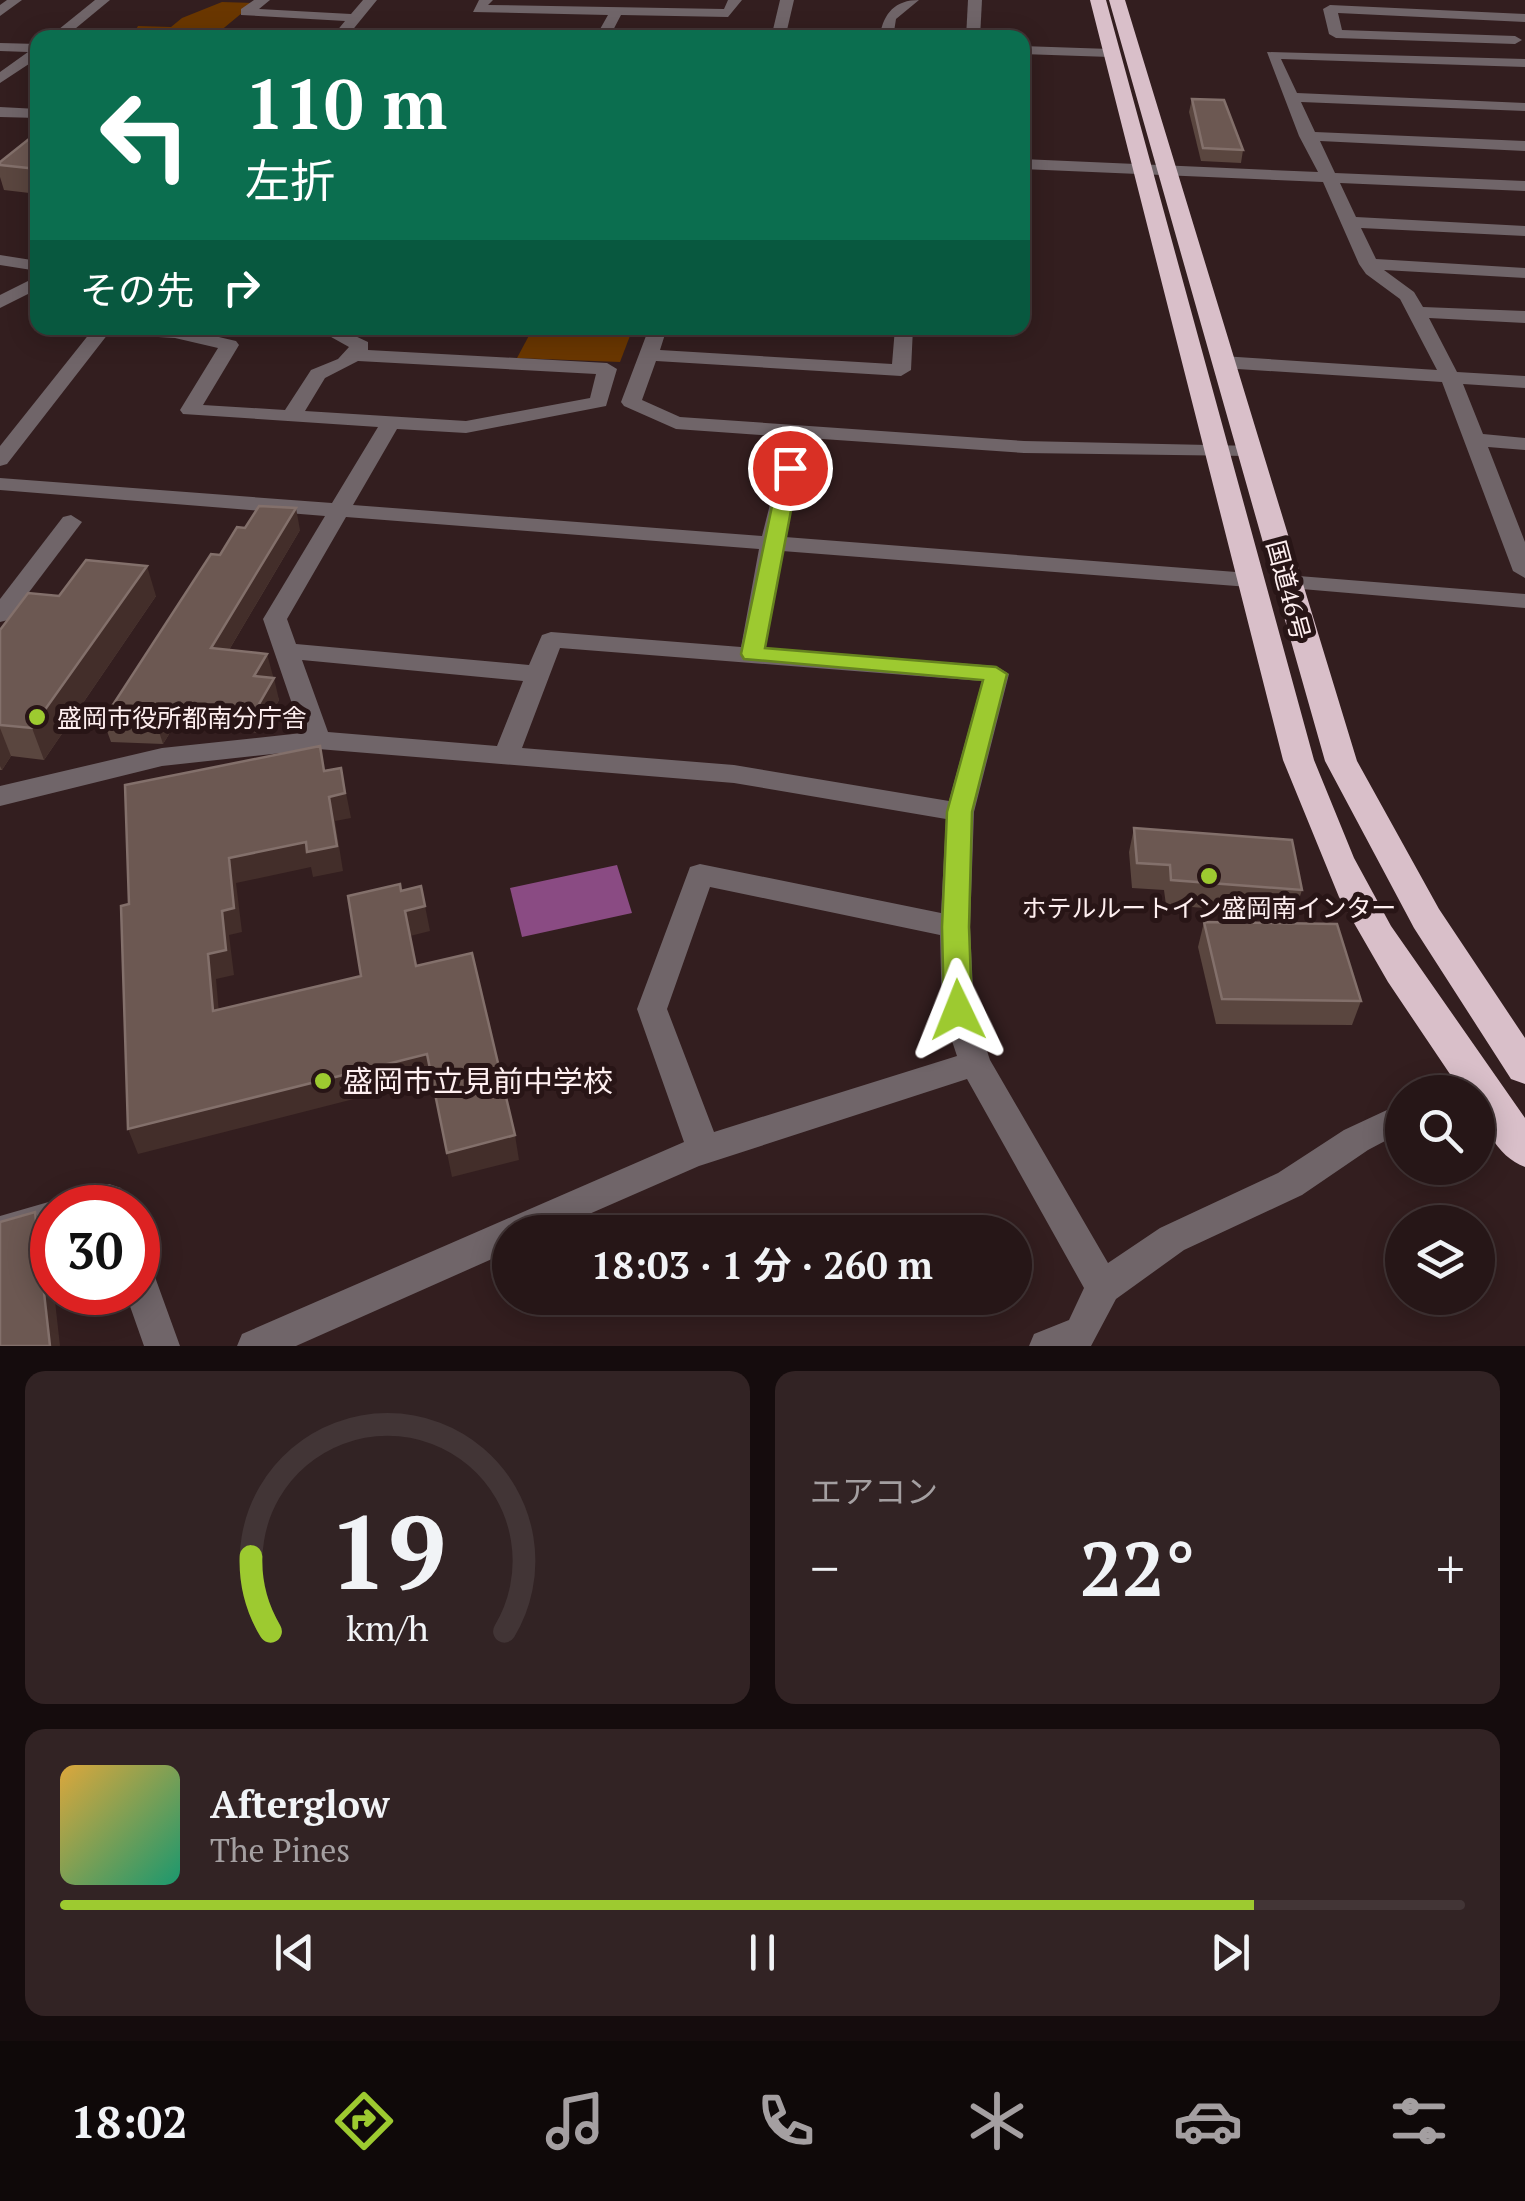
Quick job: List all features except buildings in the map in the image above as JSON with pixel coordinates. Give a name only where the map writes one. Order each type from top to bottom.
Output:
[{"type":"highway","name":"国道46号","points":[[1098,0],[1110,53],[1222,362],[1341,761],[1385,850],[1470,993],[1525,1068]]},
{"type":"highway","name":"国道46号","points":[[1117,0],[1248,580],[1302,764],[1335,853],[1364,914],[1461,1075]]},
{"type":"highway","name":"国道46号","points":[[1495,1117],[1525,1150]]},
{"type":"street","points":[[0,12],[16,0]]},
{"type":"street","points":[[64,30],[103,0]]},
{"type":"street","points":[[263,0],[246,12],[355,18]]},
{"type":"street","points":[[345,30],[370,0]]},
{"type":"street","points":[[486,0],[478,9],[728,13],[735,0]]},
{"type":"street","points":[[780,30],[787,0]]},
{"type":"street","points":[[888,30],[890,17],[912,0]]},
{"type":"street","points":[[973,30],[975,0]]},
{"type":"street","points":[[1489,0],[1525,54]]},
{"type":"street","points":[[1509,0],[1523,20]]},
{"type":"street","points":[[1515,40],[1336,34],[1330,10],[1398,6],[1523,20]]},
{"type":"street","points":[[606,30],[617,11]]},
{"type":"street","points":[[0,46],[30,49]]},
{"type":"street","points":[[1030,50],[1110,53]]},
{"type":"street","points":[[1525,63],[1272,55],[1368,264],[1408,296],[1450,377],[1474,440],[1514,514],[1525,571]]},
{"type":"street","points":[[0,79],[30,56]]},
{"type":"street","points":[[1275,62],[1525,72]]},
{"type":"street","points":[[1290,97],[1525,107]]},
{"type":"street","points":[[1,113],[30,114]]},
{"type":"street","points":[[1308,136],[1525,146]]},
{"type":"street","points":[[1030,164],[1525,186]]},
{"type":"street","points":[[1348,222],[1525,231]]},
{"type":"street","points":[[0,260],[30,265]]},
{"type":"street","points":[[1368,264],[1525,272]]},
{"type":"street","points":[[0,302],[30,285]]},
{"type":"street","points":[[1416,312],[1525,317]]},
{"type":"street","points":[[0,460],[98,335]]},
{"type":"street","points":[[187,335],[228,345],[190,410],[466,427],[600,402],[607,369],[353,354]]},
{"type":"street","points":[[291,416],[318,374],[345,362],[361,346],[338,335]]},
{"type":"street","points":[[656,335],[631,402],[676,423],[1024,447],[1248,450]]},
{"type":"street","points":[[649,355],[900,370],[903,335]]},
{"type":"street","points":[[1222,362],[1525,382]]},
{"type":"street","points":[[318,740],[275,619],[391,422]]},
{"type":"street","points":[[752,654],[772,543],[799,431]]},
{"type":"street","points":[[1474,440],[1525,444]]},
{"type":"street","points":[[0,484],[1248,580]]},
{"type":"street","points":[[0,615],[71,522]]},
{"type":"street","points":[[1286,582],[1525,601]]},
{"type":"street","points":[[506,756],[551,640],[996,674],[960,812],[955,927],[958,1010],[975,1063],[1104,1287]]},
{"type":"street","points":[[286,651],[538,674]]},
{"type":"street","points":[[0,796],[162,757],[318,740],[734,774],[960,812]]},
{"type":"street","points":[[704,1150],[652,1008],[700,874],[955,927]]},
{"type":"street","points":[[553,1215],[704,1150],[975,1063]]},
{"type":"street","points":[[1047,1346],[1082,1332],[1104,1287],[1172,1238],[1290,1184],[1385,1125]]},
{"type":"street","points":[[0,1232],[30,1223]]},
{"type":"street","points":[[255,1346],[492,1241]]},
{"type":"street","points":[[151,1315],[162,1346]]},
{"type":"shaded area","points":[[222,2],[254,3],[221,30],[136,30],[138,26],[171,27],[182,18]]},
{"type":"shaded area","points":[[529,335],[630,335],[620,362],[517,358]]},
{"type":"shaded area","points":[[617,865],[632,913],[522,937],[510,888]]},
{"type":"place","name":"盛岡市役所都南分庁舎","points":[[37,717]]},
{"type":"place","name":"ホテルルートイン盛岡南インター","points":[[1209,876]]},
{"type":"place","name":"盛岡市立見前中学校","points":[[323,1081]]},
{"type":"route","points":[[790,468],[752,654],[996,674],[960,812],[955,927],[958,1010]]}]
